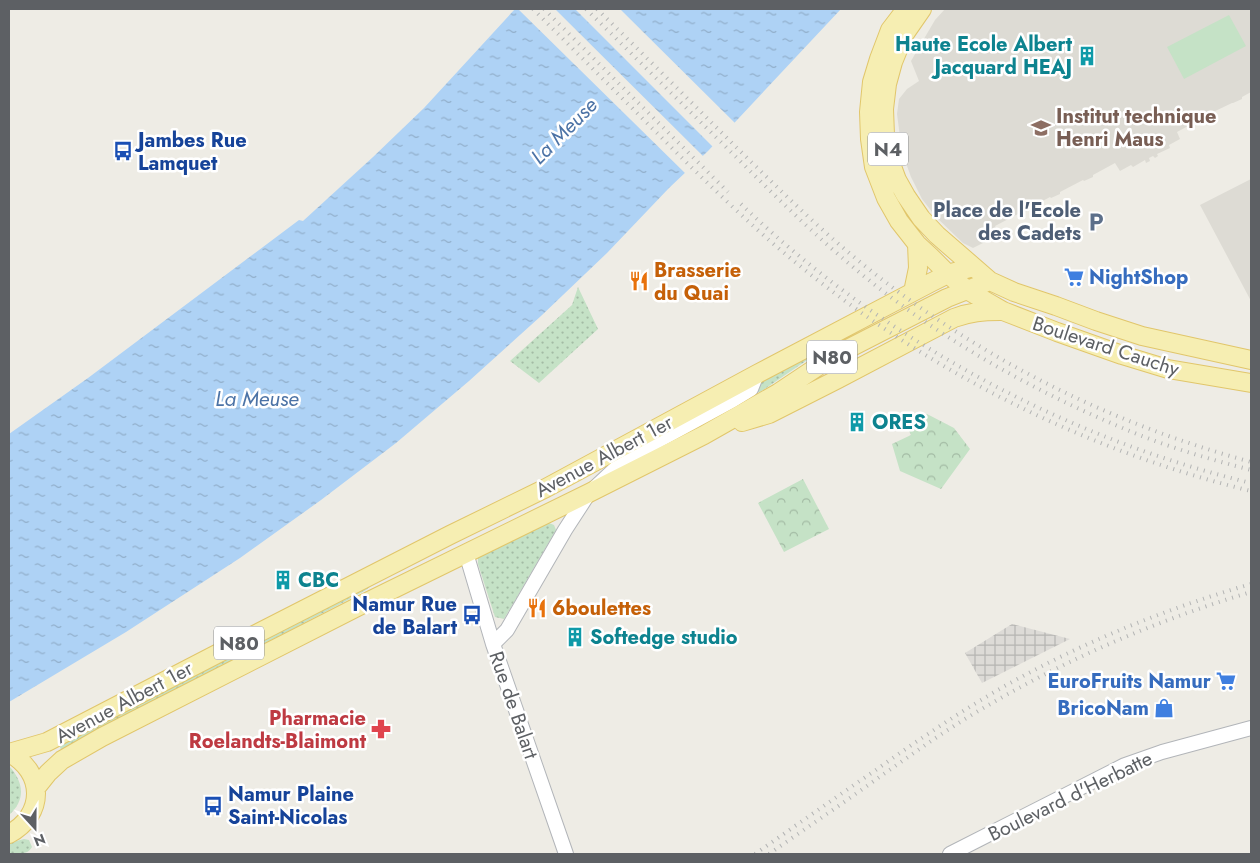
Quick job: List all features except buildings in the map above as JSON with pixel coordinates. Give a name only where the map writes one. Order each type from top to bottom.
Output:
[{"type":"main road","name":"N4","points":[[906,9],[890,30],[872,82],[869,112],[874,167],[886,198],[899,221],[917,244],[967,290]]},
{"type":"main road","name":"N4","points":[[922,9],[904,35],[893,62],[887,84],[884,109],[885,135],[890,161],[897,180],[921,218],[937,235],[990,282]]},
{"type":"main road","points":[[913,292],[918,268],[917,244]]},
{"type":"main road","name":"Avenue Albert 1er","points":[[9,753],[47,742],[450,535],[546,488],[948,274],[973,267]]},
{"type":"main road","name":"Avenue Albert 1er","points":[[36,788],[62,760],[102,736],[704,435],[778,393],[832,357],[947,298],[990,282]]},
{"type":"main road","name":"Boulevard Cauchy","points":[[990,282],[1026,297],[1142,336],[1251,360]]},
{"type":"main road","name":"Boulevard Cauchy","points":[[967,290],[1003,311],[1122,355],[1168,369],[1251,382]]},
{"type":"main road","name":"Avenue Albert 1er","points":[[704,435],[769,414],[954,318],[969,313],[1003,311]]},
{"type":"main road","points":[[466,553],[471,534],[484,519]]},
{"type":"main road","name":"Avenue Albert 1er","points":[[422,575],[450,535]]},
{"type":"main road","name":"Avenue Albert 1er","points":[[9,753],[18,758],[27,767],[33,777],[36,788],[35,803],[29,817],[21,827],[9,834]]},
{"type":"street","name":"Avenue Albert 1er","points":[[493,644],[507,630],[565,530],[589,493],[618,466],[641,450],[752,388],[757,374]]},
{"type":"street","name":"Rue de Balart","points":[[466,553],[493,644],[566,854]]},
{"type":"street","name":"Boulevard d'Herbatte","points":[[950,854],[1125,764],[1154,754],[1251,728]]},
{"type":"shaded area","name":"Institut technique Henri Maus","points":[[945,9],[1251,9],[1251,92],[1242,97],[1242,99],[1209,114],[1209,116],[1177,132],[1180,139],[1169,145],[1170,148],[1157,154],[1158,156],[1155,158],[1153,156],[1149,158],[1150,161],[1146,163],[1145,160],[1133,167],[1131,165],[1120,171],[1115,163],[1093,175],[1093,177],[1083,180],[1060,192],[1060,194],[1050,197],[1028,209],[1028,211],[995,226],[999,235],[973,248],[963,243],[936,217],[922,199],[911,177],[902,152],[897,114],[899,99],[907,89],[919,81],[911,61],[935,20]]},
{"type":"shaded area","points":[[1251,179],[1251,301],[1200,205]]},
{"type":"shaded area","points":[[1012,624],[1070,639],[982,683],[965,653]]},
{"type":"green space","points":[[1229,15],[1246,46],[1184,79],[1167,47]]},
{"type":"green space","points":[[578,287],[598,329],[539,383],[510,361],[572,305]]},
{"type":"green space","points":[[822,350],[760,392],[756,392],[756,384]]},
{"type":"green space","points":[[927,414],[954,428],[970,449],[941,489],[900,471],[892,444],[911,435],[906,424]]},
{"type":"green space","points":[[803,479],[829,529],[784,552],[758,503]]},
{"type":"green space","points":[[549,523],[554,525],[556,530],[504,619],[495,617],[478,564],[478,557]]},
{"type":"green space","points":[[386,573],[366,590],[344,602],[61,750],[58,741]]},
{"type":"green space","points":[[9,766],[18,778],[21,791],[18,803],[9,815]]},
{"type":"green space","points":[[24,839],[29,840],[32,847],[28,852],[9,853],[9,843]]},
{"type":"water","name":"La Meuse","points":[[515,9],[841,9],[708,151],[669,188],[607,253],[469,381],[396,443],[240,558],[126,632],[9,702],[9,434],[88,378],[299,220],[303,221],[424,108]]},
{"type":"pier","points":[[518,9],[555,9],[705,158],[687,175]]},
{"type":"pier","points":[[575,9],[620,9],[736,124],[714,148]]},
{"type":"railway","points":[[533,9],[756,229],[850,305],[903,341],[957,374],[1013,404],[1071,430],[1130,454],[1190,474],[1251,491]]},
{"type":"railway","points":[[544,9],[728,192]]},
{"type":"railway","points":[[586,9],[805,224],[853,267],[919,317],[989,362],[1062,401],[1165,445],[1251,470]]},
{"type":"railway","points":[[597,9],[796,206],[860,262],[950,328],[1045,383],[1094,406],[1197,446],[1251,462]]},
{"type":"railway","points":[[741,204],[795,253],[853,298],[914,339],[978,377],[1044,410],[1112,439],[1181,464],[1251,483]]},
{"type":"railway","points":[[755,854],[921,739],[1003,687],[1063,656],[1124,628],[1187,604],[1251,584]]},
{"type":"railway","points":[[769,854],[962,721],[1041,676],[1144,629],[1251,592]]},
{"type":"place","name":"Haute Ecole Albert Jacquard HEAJ","points":[[1087,56]]},
{"type":"place","name":"Institut technique Henri Maus","points":[[1041,128]]},
{"type":"place","name":"Jambes Rue Lamquet","points":[[123,151]]},
{"type":"place","name":"Place de l'Ecole des Cadets","points":[[1096,222]]},
{"type":"place","name":"NightShop","points":[[1074,277]]},
{"type":"place","name":"Brasserie du Quai","points":[[639,281]]},
{"type":"place","name":"ORES","points":[[857,422]]},
{"type":"place","name":"CBC","points":[[283,580]]},
{"type":"place","name":"6boulettes","points":[[537,608]]},
{"type":"place","name":"Namur Rue de Balart","points":[[472,615]]},
{"type":"place","name":"Softedge studio","points":[[575,637]]},
{"type":"place","name":"EuroFruits Namur","points":[[1226,681]]},
{"type":"place","name":"BricoNam","points":[[1164,708]]},
{"type":"place","name":"Pharmacie Roelandts-Blaimont","points":[[381,729]]},
{"type":"place","name":"Namur Plaine Saint-Nicolas","points":[[213,806]]}]
